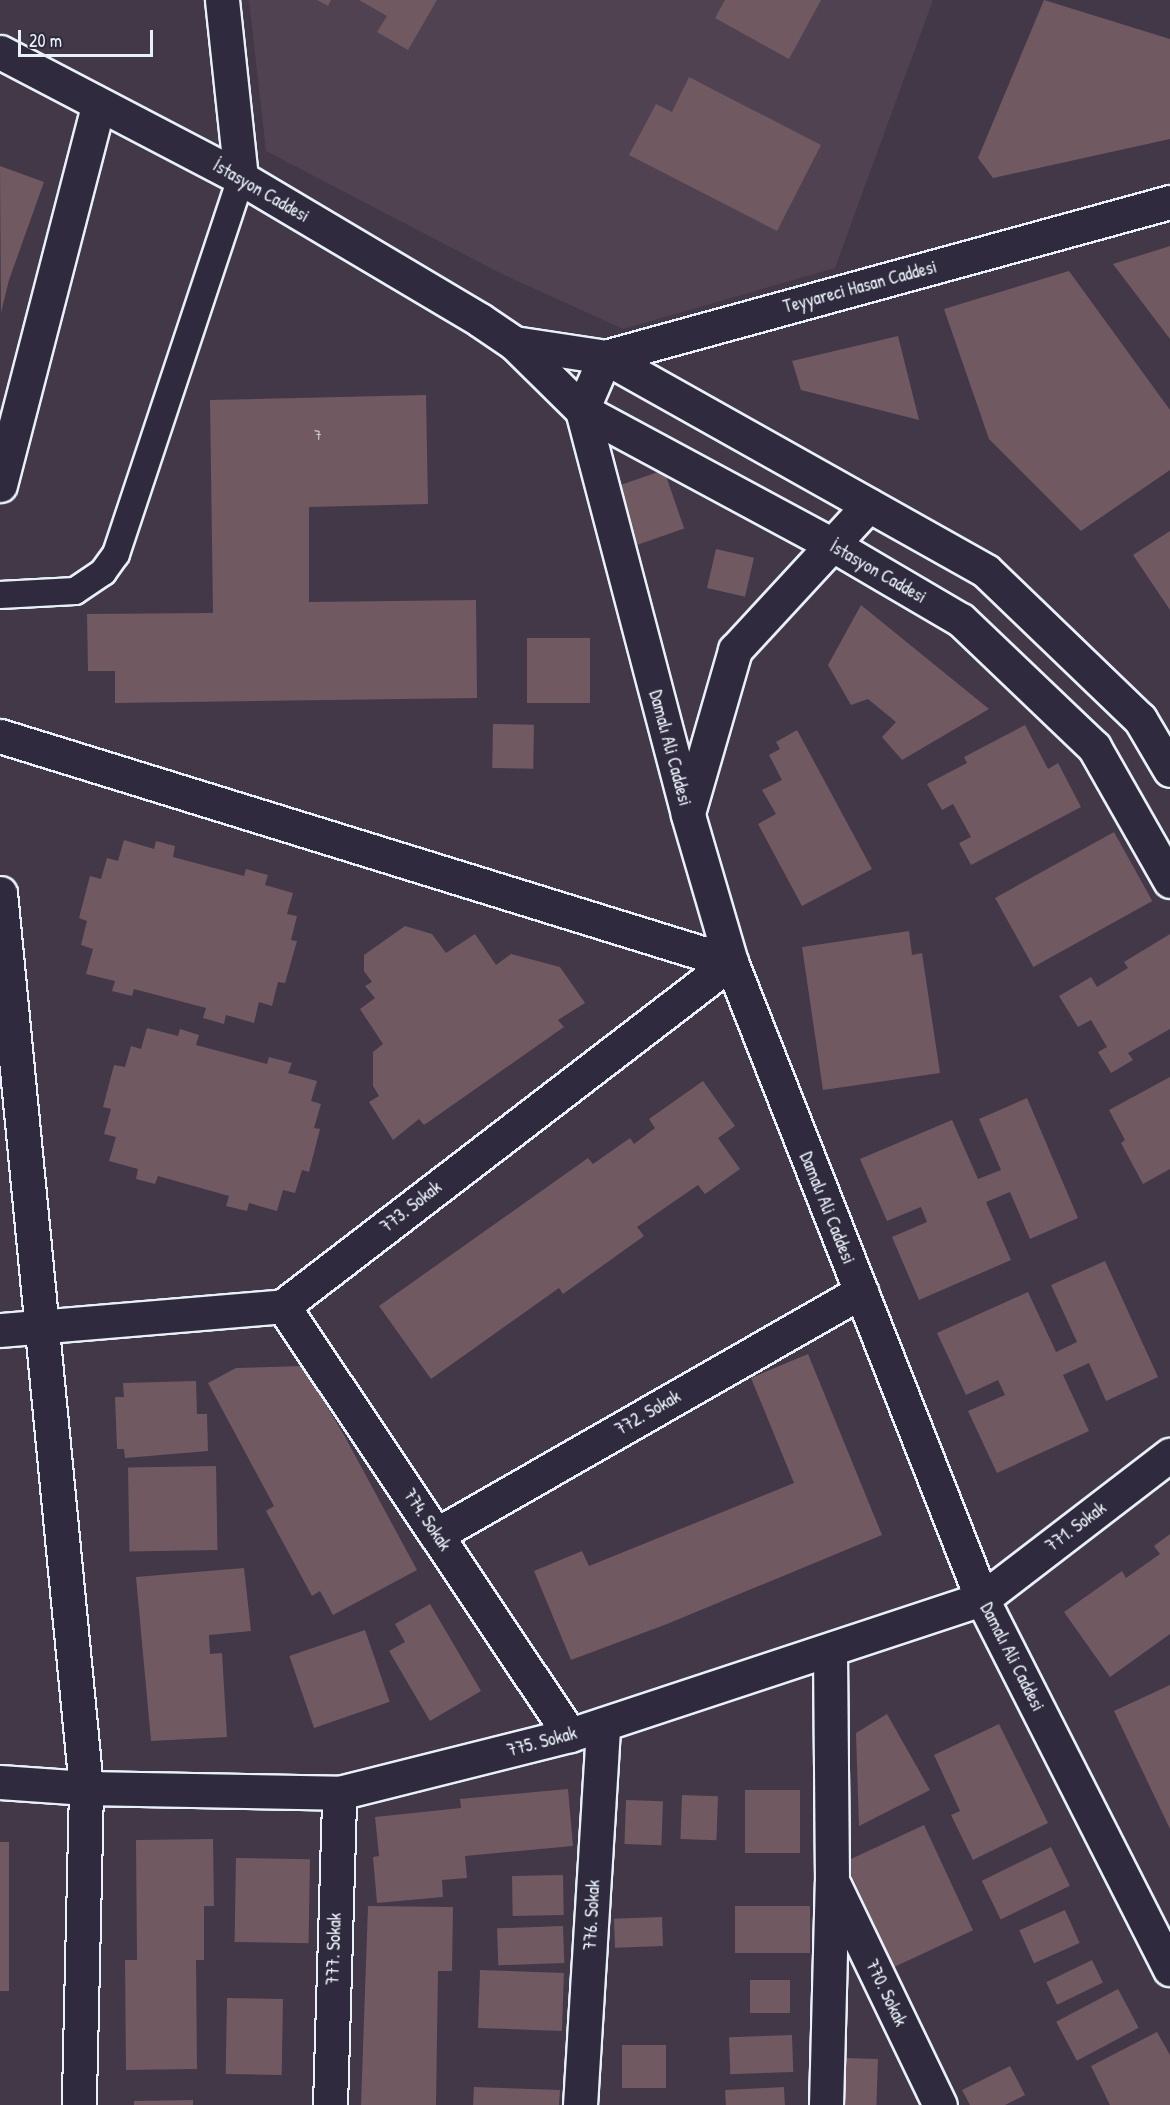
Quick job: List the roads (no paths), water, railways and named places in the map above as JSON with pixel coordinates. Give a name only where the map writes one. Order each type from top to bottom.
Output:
[{"type":"street","points":[[222,0],[241,178]]},
{"type":"street","name":"İstasyon Caddesi","points":[[0,52],[241,178],[480,320],[514,343],[582,410],[833,545],[961,620],[1094,747],[1170,881]]},
{"type":"street","points":[[0,485],[98,105]]},
{"type":"street","name":"Teyyareci Hasan Caddesi","points":[[605,357],[1170,202]]},
{"type":"street","name":"İstasyon Caddesi","points":[[514,343],[605,357],[986,571],[1140,719],[1170,770]]},
{"type":"street","points":[[582,410],[605,357]]},
{"type":"street","name":"Damalı Ali Caddesi","points":[[582,410],[688,815],[730,962],[982,1599],[1170,1969]]},
{"type":"street","points":[[688,815],[735,650],[869,505]]},
{"type":"street","points":[[0,736],[730,962]]},
{"type":"street","points":[[0,893],[10,1099],[43,1328],[86,1788],[80,2105]]},
{"type":"street","name":"773. Sokak","points":[[283,1306],[730,962]]},
{"type":"street","name":"772. Sokak","points":[[436,1535],[861,1292]]},
{"type":"street","points":[[0,1330],[283,1306]]},
{"type":"street","name":"774. Sokak","points":[[283,1306],[570,1735]]},
{"type":"street","name":"771. Sokak","points":[[982,1599],[1170,1455]]},
{"type":"street","name":"775. Sokak","points":[[0,1782],[86,1788],[339,1793],[570,1735],[982,1599]]},
{"type":"street","name":"770. Sokak","points":[[826,2105],[832,1881],[830,1650]]},
{"type":"street","name":"776. Sokak","points":[[580,2105],[603,1725]]},
{"type":"street","name":"777. Sokak","points":[[330,2105],[339,1793]]},
{"type":"street","name":"770. Sokak","points":[[832,1881],[940,2105]]},
{"type":"lane","points":[[0,595],[75,591],[103,572],[116,554],[241,178]]}]
